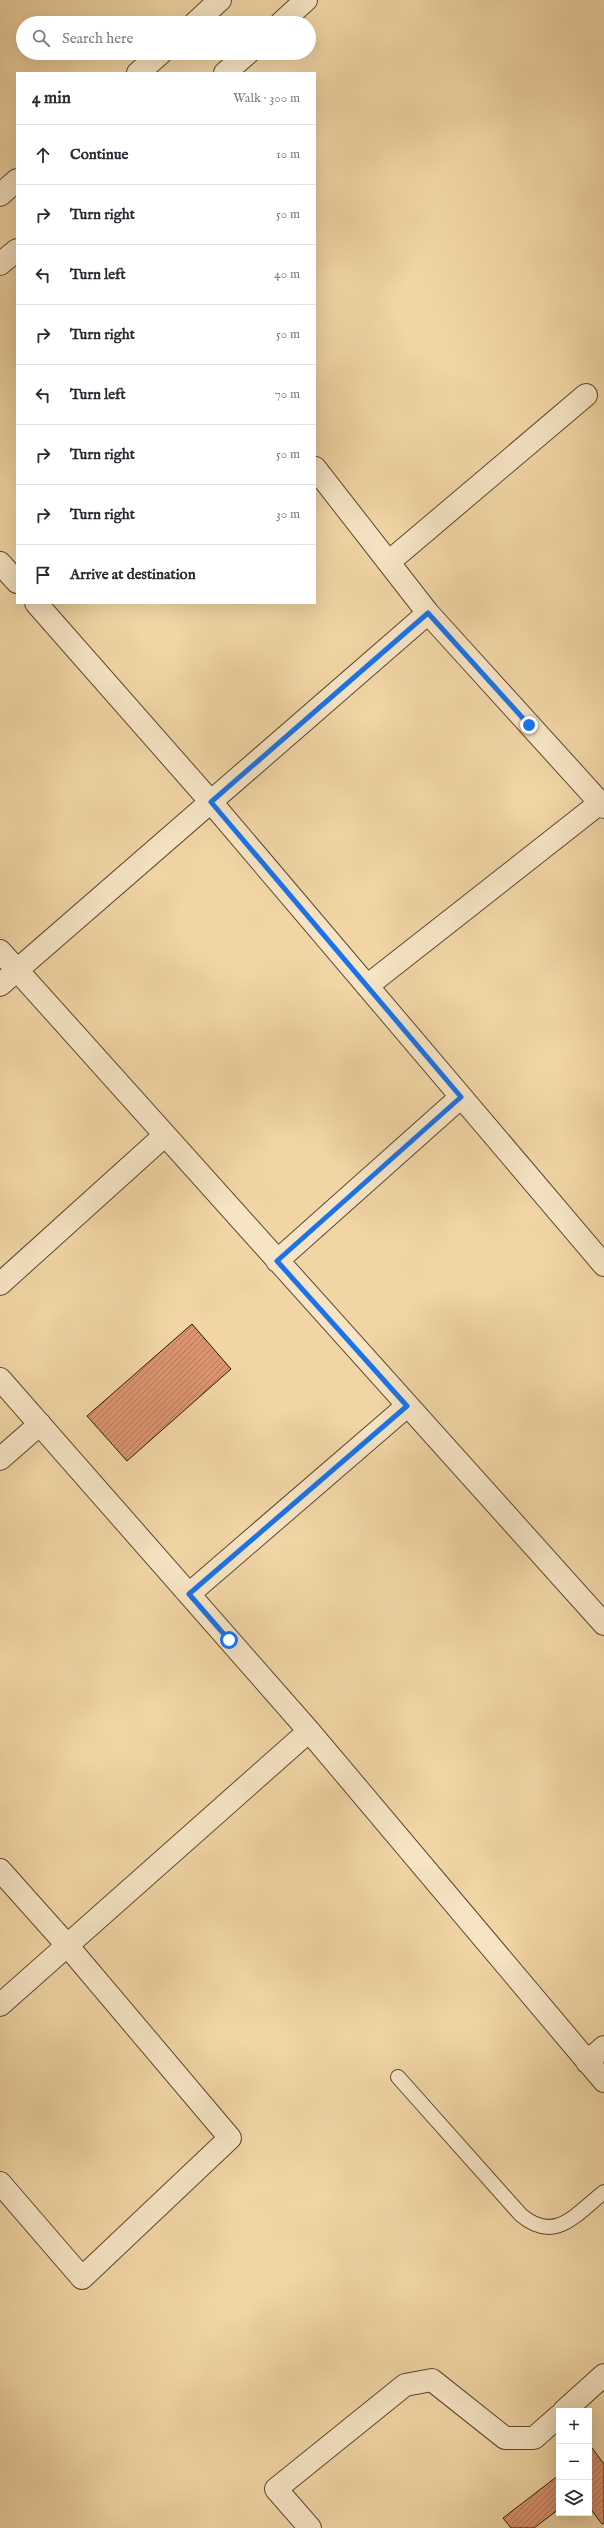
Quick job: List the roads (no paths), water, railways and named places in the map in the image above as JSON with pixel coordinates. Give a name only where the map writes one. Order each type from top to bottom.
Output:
[{"type":"street","points":[[203,16],[220,0]]},
{"type":"street","points":[[289,16],[306,0]]},
{"type":"street","points":[[139,72],[153,60]]},
{"type":"street","points":[[226,72],[240,60]]},
{"type":"street","points":[[0,195],[16,181]]},
{"type":"street","points":[[0,264],[16,251]]},
{"type":"street","points":[[390,561],[586,395]]},
{"type":"street","points":[[316,469],[390,561],[428,613],[602,805],[367,986]]},
{"type":"street","points":[[0,563],[16,581]]},
{"type":"street","points":[[37,604],[211,802],[604,1265]]},
{"type":"street","points":[[0,985],[428,613]]},
{"type":"street","points":[[0,951],[164,1136],[604,1624]]},
{"type":"street","points":[[277,1261],[461,1097]]},
{"type":"street","points":[[0,1284],[164,1136]]},
{"type":"street","points":[[0,1379],[309,1731],[604,2081]]},
{"type":"street","points":[[189,1594],[407,1406]]},
{"type":"street","points":[[0,1459],[40,1424]]},
{"type":"street","points":[[0,2005],[66,1944],[309,1731]]},
{"type":"street","points":[[0,1870],[66,1944],[230,2138],[82,2278],[0,2183]]},
{"type":"street","points":[[587,2062],[604,2047]]},
{"type":"street","points":[[567,2408],[604,2375]]},
{"type":"street","points":[[310,2528],[276,2489],[405,2386],[432,2380],[505,2438],[534,2438],[556,2419]]},
{"type":"lane","points":[[398,2077],[521,2214],[533,2224],[545,2228],[558,2226],[569,2220],[604,2192]]}]
